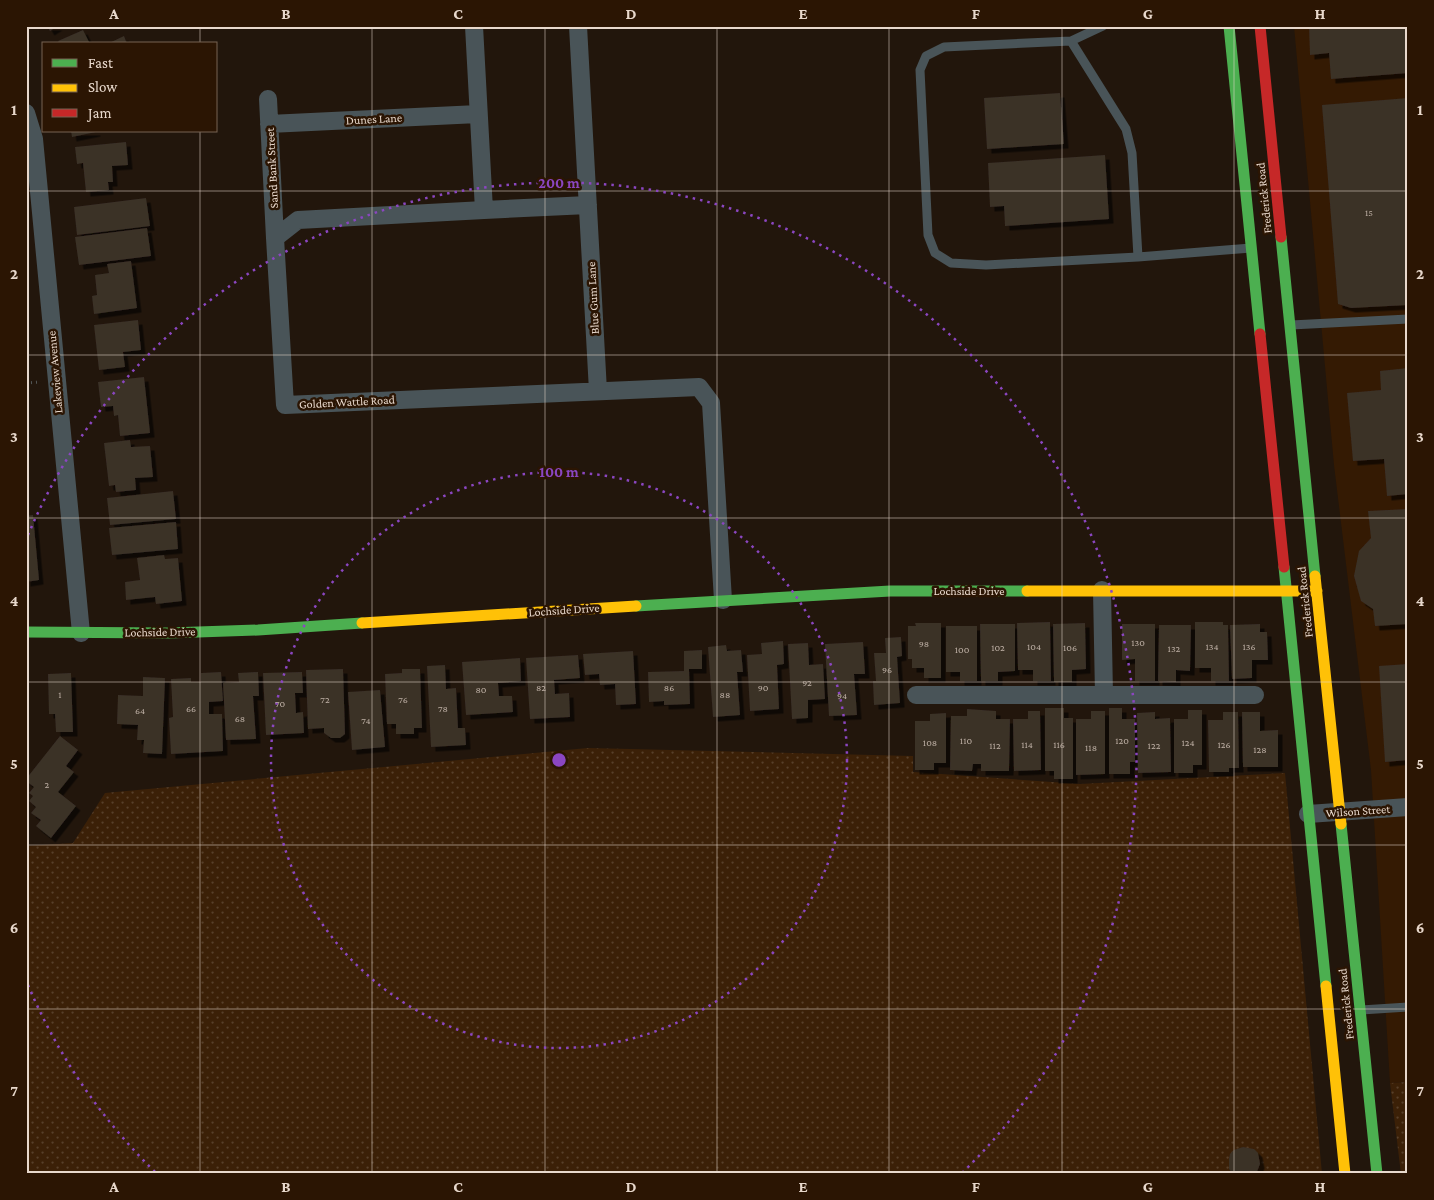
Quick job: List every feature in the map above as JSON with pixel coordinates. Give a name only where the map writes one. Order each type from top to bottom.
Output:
[{"type":"main road","name":"Frederick Road","points":[[1229,26],[1346,1174]]},
{"type":"main road","name":"Frederick Road","points":[[1260,26],[1377,1174]]},
{"type":"main road","name":"Lochside Drive","points":[[26,632],[258,630],[890,591],[1317,591]]},
{"type":"street","points":[[474,26],[484,210]]},
{"type":"street","name":"Blue Gum Lane","points":[[578,26],[598,391]]},
{"type":"street","name":"Sand Bank Street","points":[[268,99],[275,238]]},
{"type":"street","name":"Lakeview Avenue","points":[[26,113],[34,139],[81,632]]},
{"type":"street","name":"Dunes Lane","points":[[269,124],[478,114]]},
{"type":"street","points":[[275,238],[298,220],[588,206]]},
{"type":"street","name":"Golden Wattle Road","points":[[275,238],[285,405],[699,388],[711,402],[723,600]]},
{"type":"street","points":[[1102,590],[1104,694]]},
{"type":"street","points":[[916,694],[1256,694]]},
{"type":"street","name":"Wilson Street","points":[[1308,814],[1408,807]]},
{"type":"lane","points":[[1103,26],[1071,41],[944,47],[926,56],[920,70],[928,235],[935,253],[951,263],[986,265],[1138,257],[1251,248]]},
{"type":"lane","points":[[1071,41],[1126,129],[1132,153],[1138,257]]},
{"type":"lane","points":[[1290,325],[1408,319]]},
{"type":"lane","points":[[1361,1010],[1408,1007]]},
{"type":"shaded area","points":[[1294,26],[1408,26],[1408,1082],[1390,1083],[1371,770],[1334,465]]},
{"type":"shaded area","points":[[588,748],[913,756],[913,772],[1080,784],[1285,773],[1322,1174],[26,1174],[26,846],[73,843],[105,793]]},
{"type":"shaded area","points":[[1408,1082],[1408,1174],[1401,1174],[1390,1083]]},
{"type":"building","points":[[47,26],[58,26],[50,31]]},
{"type":"building","points":[[1309,26],[1408,26],[1408,73],[1331,79],[1329,53],[1310,55]]},
{"type":"building","points":[[83,30],[89,42],[59,42]]},
{"type":"building","points":[[124,36],[126,42],[111,42]]},
{"type":"building","points":[[1060,93],[1064,144],[987,149],[984,98]]},
{"type":"building","points":[[1408,98],[1408,305],[1351,308],[1338,304],[1322,105]]},
{"type":"building","points":[[71,132],[96,132],[72,137]]},
{"type":"building","points":[[126,142],[128,165],[112,166],[113,182],[108,182],[109,190],[86,192],[83,163],[77,164],[75,147]]},
{"type":"building","points":[[1105,155],[1109,219],[1005,226],[1004,206],[990,207],[988,163]]},
{"type":"building","points":[[146,198],[150,226],[77,235],[74,207]]},
{"type":"building","points":[[147,228],[151,256],[79,265],[75,237]]},
{"type":"building","points":[[131,261],[137,308],[94,314],[92,296],[97,295],[95,275],[109,273],[107,264]]},
{"type":"building","points":[[138,320],[141,350],[123,352],[125,367],[99,370],[94,325]]},
{"type":"building","points":[[1408,368],[1408,494],[1387,496],[1384,459],[1353,461],[1347,393],[1381,390],[1380,371]]},
{"type":"building","points":[[144,377],[150,433],[120,436],[118,415],[114,416],[113,406],[101,407],[98,382]]},
{"type":"building","points":[[130,440],[131,447],[150,446],[153,477],[135,478],[136,490],[116,492],[115,485],[109,486],[104,443]]},
{"type":"building","points":[[173,491],[176,519],[110,525],[107,498]]},
{"type":"building","points":[[1408,509],[1408,624],[1375,626],[1373,609],[1361,601],[1354,576],[1359,551],[1371,538],[1368,511]]},
{"type":"building","points":[[33,515],[39,580],[26,582],[26,516]]},
{"type":"building","points":[[176,522],[178,549],[112,555],[109,528]]},
{"type":"building","points":[[164,555],[165,559],[178,558],[182,601],[156,604],[155,597],[126,600],[125,582],[140,580],[137,558]]},
{"type":"building","points":[[1050,622],[1051,681],[1033,681],[1033,670],[1018,670],[1017,623]]},
{"type":"building","points":[[1195,622],[1223,622],[1223,625],[1228,625],[1229,681],[1211,681],[1211,668],[1195,668]]},
{"type":"building","points":[[915,623],[941,623],[941,678],[924,678],[924,668],[912,668],[912,659],[908,659],[908,626],[916,626]]},
{"type":"building","points":[[1085,623],[1086,669],[1072,670],[1072,682],[1054,682],[1053,624]]},
{"type":"building","points":[[980,624],[1015,624],[1015,671],[998,672],[998,681],[981,681]]},
{"type":"building","points":[[1122,624],[1155,624],[1155,681],[1135,681],[1135,659],[1122,660]]},
{"type":"building","points":[[1260,624],[1260,632],[1267,632],[1268,660],[1252,660],[1252,678],[1232,679],[1230,625]]},
{"type":"building","points":[[1159,625],[1191,625],[1190,671],[1176,670],[1176,682],[1158,681]]},
{"type":"building","points":[[946,626],[977,626],[977,681],[960,681],[960,672],[946,672]]},
{"type":"building","points":[[901,637],[902,656],[897,657],[900,703],[874,705],[873,681],[876,681],[874,653],[886,653],[885,638]]},
{"type":"building","points":[[783,641],[784,664],[777,665],[779,709],[750,711],[747,655],[762,654],[761,643]]},
{"type":"building","points":[[863,642],[865,674],[854,674],[857,715],[829,716],[825,644]]},
{"type":"building","points":[[808,643],[809,665],[823,664],[825,699],[808,700],[808,718],[792,719],[788,644]]},
{"type":"building","points":[[726,645],[727,651],[741,650],[743,672],[737,672],[740,715],[713,717],[708,647]]},
{"type":"building","points":[[702,650],[702,669],[689,669],[690,704],[664,705],[664,701],[649,702],[648,672],[684,671],[684,651]]},
{"type":"building","points":[[633,651],[636,704],[616,705],[615,684],[600,685],[599,674],[585,675],[583,654]]},
{"type":"building","points":[[578,655],[580,678],[554,680],[555,694],[569,693],[570,717],[530,719],[526,658]]},
{"type":"building","points":[[520,658],[521,681],[498,683],[499,696],[512,696],[513,712],[466,715],[462,662]]},
{"type":"building","points":[[1408,664],[1408,760],[1385,762],[1379,666]]},
{"type":"building","points":[[445,665],[446,689],[456,688],[458,728],[465,728],[466,745],[431,747],[427,666]]},
{"type":"building","points":[[343,669],[345,734],[340,738],[331,738],[324,733],[324,728],[308,729],[306,670]]},
{"type":"building","points":[[402,669],[420,669],[422,728],[414,728],[414,734],[396,734],[396,724],[387,724],[385,674],[402,673]]},
{"type":"building","points":[[221,672],[223,701],[209,702],[209,714],[222,714],[223,751],[171,754],[169,718],[173,717],[171,679],[191,678],[191,682],[201,682],[201,673]]},
{"type":"building","points":[[258,672],[259,696],[253,696],[256,739],[226,740],[223,683],[239,682],[238,673]]},
{"type":"building","points":[[302,672],[303,693],[295,693],[296,713],[303,712],[304,733],[266,735],[263,673]]},
{"type":"building","points":[[71,673],[73,732],[56,732],[55,714],[49,714],[48,674]]},
{"type":"building","points":[[143,677],[165,678],[162,754],[143,753],[144,740],[137,740],[138,725],[117,724],[118,695],[143,696]]},
{"type":"building","points":[[380,690],[385,747],[352,750],[348,692]]},
{"type":"building","points":[[1045,708],[1064,708],[1064,718],[1073,718],[1073,779],[1054,779],[1054,771],[1045,771]]},
{"type":"building","points":[[1109,708],[1122,708],[1122,719],[1135,719],[1135,762],[1130,762],[1130,774],[1109,774]]},
{"type":"building","points":[[967,709],[996,711],[996,719],[1010,719],[1009,771],[981,771],[981,764],[973,764],[972,771],[950,770],[951,716],[967,716]]},
{"type":"building","points":[[1188,710],[1202,710],[1202,765],[1193,765],[1193,773],[1174,773],[1174,719],[1188,719]]},
{"type":"building","points":[[1028,711],[1040,711],[1041,770],[1014,771],[1013,719],[1028,719]]},
{"type":"building","points":[[1091,711],[1105,711],[1105,774],[1076,775],[1076,719],[1091,719]]},
{"type":"building","points":[[1155,712],[1155,719],[1170,718],[1171,772],[1138,773],[1137,713]]},
{"type":"building","points":[[1223,712],[1238,712],[1239,768],[1229,768],[1229,772],[1209,772],[1208,720],[1223,720]]},
{"type":"building","points":[[1242,712],[1260,712],[1260,731],[1278,730],[1278,767],[1243,767]]},
{"type":"building","points":[[946,713],[946,763],[934,763],[934,770],[915,770],[915,721],[930,721],[930,714]]},
{"type":"building","points":[[60,736],[78,750],[66,766],[74,772],[58,792],[76,806],[51,838],[36,826],[41,820],[31,813],[36,807],[29,801],[33,796],[29,793],[34,787],[26,779]]},
{"type":"building","points":[[1243,1147],[1254,1149],[1258,1153],[1260,1164],[1256,1174],[1233,1174],[1229,1169],[1230,1154],[1234,1150]]},
{"type":"traffic: fast","points":[[1229,26],[1260,334]]},
{"type":"traffic: fast","points":[[1281,237],[1315,576]]},
{"type":"traffic: fast","points":[[1284,567],[1326,986]]},
{"type":"traffic: fast","points":[[636,606],[890,591],[1027,591]]},
{"type":"traffic: fast","points":[[26,632],[169,633],[258,630],[362,623]]},
{"type":"traffic: fast","points":[[1341,824],[1377,1174]]},
{"type":"traffic: slow","points":[[1315,576],[1341,824]]},
{"type":"traffic: slow","points":[[1027,591],[1317,591]]},
{"type":"traffic: slow","points":[[362,623],[636,606]]},
{"type":"traffic: slow","points":[[1326,986],[1345,1174]]},
{"type":"traffic: jam","points":[[1260,26],[1281,237]]},
{"type":"traffic: jam","points":[[1260,334],[1284,567]]}]
